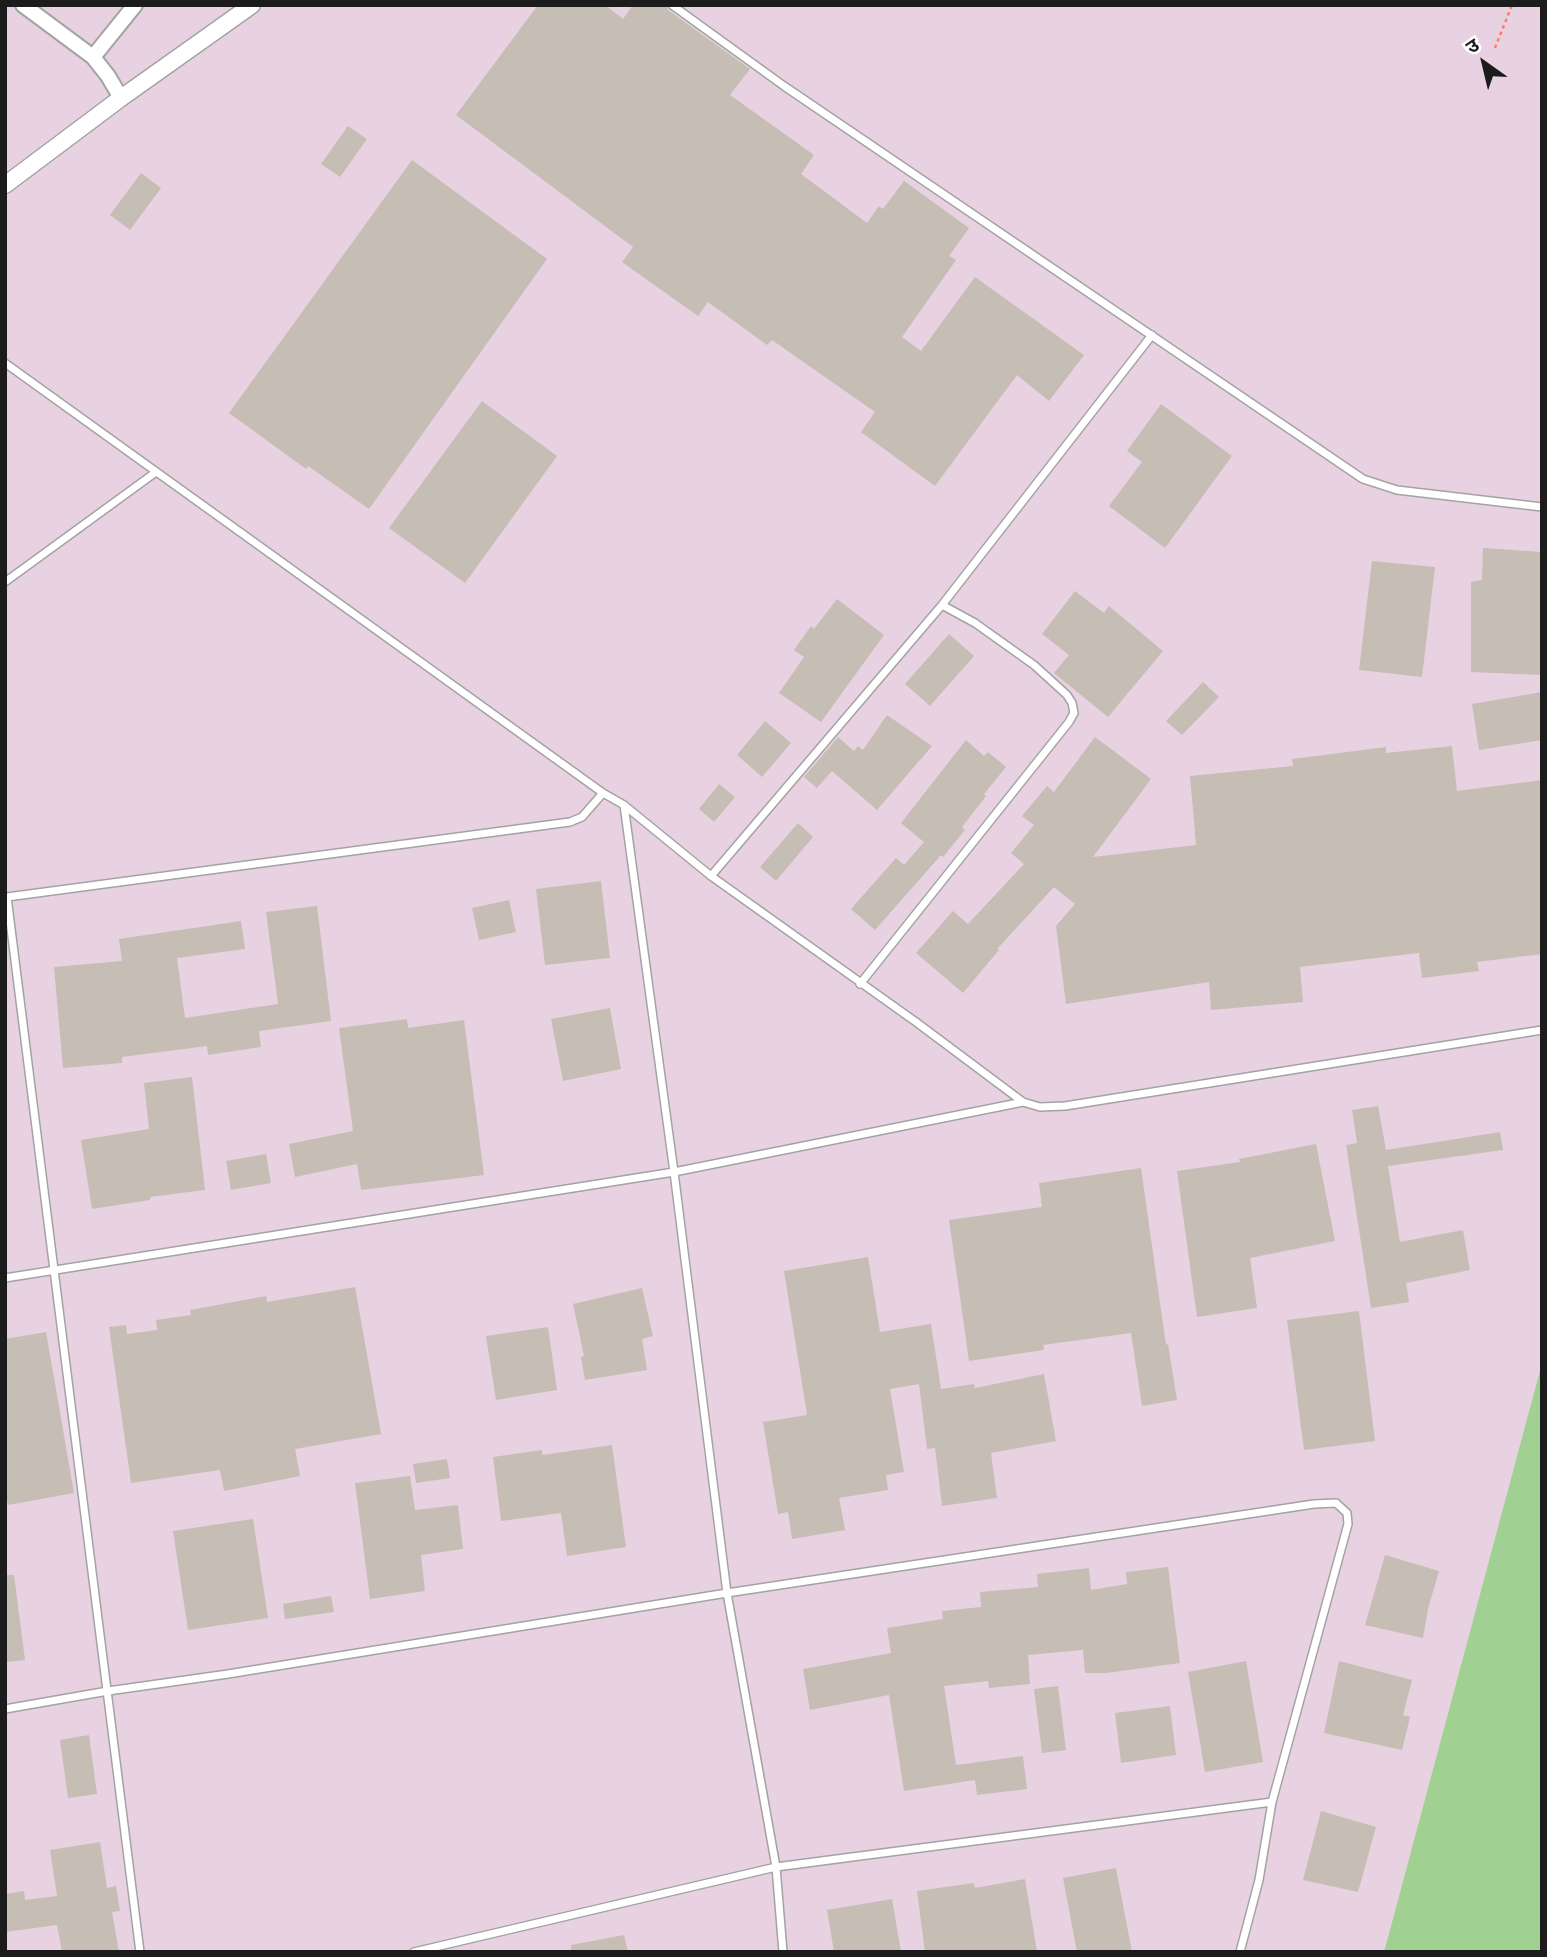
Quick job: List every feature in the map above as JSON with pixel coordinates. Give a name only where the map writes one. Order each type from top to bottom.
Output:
[{"type":"street","points":[[23,5],[93,57],[121,99]]},
{"type":"street","points":[[93,57],[135,5]]},
{"type":"street","points":[[5,185],[252,5]]},
{"type":"lane","points":[[672,5],[784,86],[1363,479],[1397,490],[1542,507]]},
{"type":"lane","points":[[711,876],[942,605],[1152,335]]},
{"type":"lane","points":[[5,363],[603,793],[624,805],[711,876],[1023,1102],[1040,1107],[1065,1106],[1542,1030]]},
{"type":"lane","points":[[5,582],[156,472]]},
{"type":"lane","points":[[860,984],[1074,713],[1067,695],[1034,665],[975,623],[942,605]]},
{"type":"lane","points":[[140,1952],[6,893],[570,822],[582,817],[603,793]]},
{"type":"lane","points":[[624,805],[727,1593],[776,1867],[783,1952]]},
{"type":"lane","points":[[5,1278],[674,1172],[1023,1102]]},
{"type":"lane","points":[[5,1709],[727,1593],[1314,1504],[1336,1503],[1347,1513],[1348,1524],[1272,1802],[1259,1880],[1240,1952]]},
{"type":"lane","points":[[414,1952],[776,1867],[1272,1802]]},
{"type":"path","points":[[1495,48],[1512,5]]},
{"type":"shaded area","points":[[5,5],[1542,5],[1542,1363],[1384,1952],[5,1952]]},
{"type":"green space","points":[[1542,1363],[1542,1952],[1384,1952]]},
{"type":"building","points":[[538,5],[605,5],[623,19],[633,5],[666,5],[668,10],[750,69],[730,95],[814,155],[801,174],[867,223],[879,206],[883,209],[904,181],[969,228],[949,256],[956,260],[902,337],[921,351],[975,277],[1084,355],[1049,401],[1017,375],[935,486],[861,432],[875,412],[772,340],[767,345],[708,302],[698,316],[622,262],[633,247],[456,115]]},
{"type":"building","points":[[348,126],[367,139],[340,177],[321,164]]},
{"type":"building","points":[[412,160],[547,259],[369,509],[308,466],[306,469],[229,413]]},
{"type":"building","points":[[141,173],[161,188],[130,230],[110,215]]},
{"type":"building","points":[[482,401],[557,456],[465,583],[389,528]]},
{"type":"building","points":[[1161,404],[1232,456],[1165,548],[1109,506],[1142,462],[1127,451]]},
{"type":"building","points":[[1483,548],[1542,552],[1542,675],[1471,672],[1471,582],[1482,580]]},
{"type":"building","points":[[1372,561],[1435,567],[1422,677],[1359,670]]},
{"type":"building","points":[[1075,591],[1104,613],[1109,606],[1163,651],[1108,717],[1054,673],[1069,655],[1042,634]]},
{"type":"building","points":[[837,599],[884,635],[821,722],[779,693],[804,657],[794,650],[811,626],[814,629]]},
{"type":"building","points":[[949,634],[974,656],[930,706],[905,684]]},
{"type":"building","points":[[1203,682],[1219,697],[1182,735],[1166,721]]},
{"type":"building","points":[[1542,692],[1542,740],[1479,750],[1472,704]]},
{"type":"building","points":[[887,715],[932,746],[877,810],[832,771],[817,788],[804,777],[838,737],[854,751],[858,746],[863,750]]},
{"type":"building","points":[[765,721],[791,743],[762,777],[737,755]]},
{"type":"building","points":[[1095,737],[1151,779],[1093,857],[1196,845],[1190,776],[1293,766],[1292,759],[1386,747],[1386,753],[1452,746],[1457,791],[1542,780],[1542,954],[1477,962],[1479,971],[1422,978],[1419,953],[1300,967],[1303,1002],[1211,1010],[1209,982],[1066,1004],[1056,926],[1075,904],[1054,887],[997,949],[999,950],[963,993],[916,953],[953,911],[968,924],[1024,864],[1011,853],[1034,825],[1022,816],[1047,786],[1054,792]]},
{"type":"building","points":[[966,740],[984,756],[988,752],[1006,767],[962,827],[965,830],[875,930],[851,909],[896,858],[904,865],[924,842],[901,823]]},
{"type":"building","points":[[719,784],[735,797],[714,822],[699,809]]},
{"type":"building","points":[[798,823],[813,837],[776,881],[760,867]]},
{"type":"building","points":[[601,881],[610,958],[545,965],[536,889]]},
{"type":"building","points":[[509,900],[516,932],[479,940],[472,908]]},
{"type":"building","points":[[317,906],[331,1021],[259,1031],[261,1047],[208,1055],[207,1046],[122,1057],[122,1063],[63,1068],[54,967],[122,961],[119,939],[241,921],[245,949],[177,958],[185,1018],[278,1004],[266,912]]},
{"type":"building","points":[[610,1008],[621,1069],[563,1081],[551,1019]]},
{"type":"building","points":[[407,1019],[408,1028],[464,1020],[484,1175],[361,1190],[357,1164],[295,1177],[289,1144],[353,1131],[339,1028]]},
{"type":"building","points":[[192,1077],[205,1190],[150,1197],[150,1200],[92,1209],[81,1140],[149,1129],[144,1083]]},
{"type":"building","points":[[1378,1106],[1386,1150],[1500,1132],[1503,1150],[1388,1166],[1400,1242],[1463,1230],[1470,1270],[1406,1283],[1409,1302],[1371,1308],[1346,1145],[1357,1143],[1352,1110]]},
{"type":"building","points":[[1316,1144],[1335,1241],[1250,1258],[1257,1308],[1197,1317],[1177,1171],[1240,1162],[1239,1159]]},
{"type":"building","points":[[266,1154],[271,1183],[231,1190],[226,1161]]},
{"type":"building","points":[[1141,1168],[1166,1345],[1168,1344],[1177,1400],[1142,1406],[1131,1333],[1043,1345],[1044,1350],[969,1361],[949,1220],[1042,1207],[1039,1183]]},
{"type":"building","points":[[868,1257],[880,1332],[931,1324],[941,1389],[974,1384],[975,1388],[1044,1374],[1056,1441],[991,1453],[997,1498],[942,1506],[935,1448],[927,1449],[919,1384],[890,1389],[904,1472],[886,1475],[888,1490],[839,1498],[845,1530],[792,1539],[788,1512],[778,1514],[763,1422],[807,1415],[784,1271]]},
{"type":"building","points":[[355,1287],[381,1434],[295,1449],[300,1476],[224,1491],[220,1470],[131,1483],[109,1327],[126,1325],[127,1334],[157,1330],[156,1320],[191,1315],[190,1310],[266,1296],[267,1302]]},
{"type":"building","points":[[642,1288],[653,1336],[642,1339],[647,1370],[585,1380],[581,1357],[584,1356],[573,1304]]},
{"type":"building","points":[[1359,1311],[1375,1441],[1304,1450],[1287,1320]]},
{"type":"building","points":[[548,1327],[557,1390],[496,1400],[486,1336]]},
{"type":"building","points":[[46,1332],[74,1493],[8,1505],[5,1490],[5,1339]]},
{"type":"building","points":[[612,1445],[626,1547],[567,1556],[561,1513],[501,1521],[493,1457],[542,1450],[542,1455]]},
{"type":"building","points":[[447,1459],[450,1478],[416,1483],[413,1464]]},
{"type":"building","points":[[410,1476],[415,1510],[458,1505],[463,1549],[421,1555],[425,1591],[370,1599],[355,1483]]},
{"type":"building","points":[[253,1519],[268,1618],[188,1630],[173,1531]]},
{"type":"building","points":[[1385,1555],[1439,1571],[1423,1638],[1365,1625]]},
{"type":"building","points":[[1168,1567],[1180,1663],[1106,1673],[1085,1673],[1083,1650],[1028,1655],[1030,1684],[989,1688],[988,1681],[944,1686],[956,1765],[1023,1756],[1027,1789],[977,1795],[975,1780],[904,1791],[889,1695],[810,1710],[803,1669],[891,1653],[887,1628],[943,1619],[942,1611],[981,1607],[980,1592],[1038,1587],[1037,1574],[1089,1568],[1091,1590],[1127,1584],[1126,1572]]},
{"type":"building","points":[[5,1575],[14,1575],[25,1660],[5,1662]]},
{"type":"building","points":[[331,1596],[334,1612],[285,1619],[283,1604]]},
{"type":"building","points":[[1246,1661],[1263,1762],[1205,1772],[1188,1672]]},
{"type":"building","points":[[1339,1661],[1412,1680],[1403,1715],[1410,1717],[1402,1750],[1324,1733]]},
{"type":"building","points":[[1058,1686],[1066,1750],[1042,1753],[1034,1689]]},
{"type":"building","points":[[1170,1706],[1176,1755],[1121,1763],[1115,1713]]},
{"type":"building","points":[[89,1735],[97,1794],[68,1798],[60,1740]]},
{"type":"building","points":[[1321,1811],[1376,1827],[1358,1892],[1303,1880]]},
{"type":"building","points":[[100,1842],[107,1888],[116,1886],[120,1911],[112,1912],[119,1952],[62,1952],[57,1925],[5,1932],[5,1894],[24,1891],[25,1900],[57,1896],[50,1850]]},
{"type":"building","points":[[1116,1868],[1132,1952],[1077,1952],[1063,1878]]},
{"type":"building","points":[[1025,1879],[1037,1952],[925,1952],[917,1891],[974,1883],[975,1888]]},
{"type":"building","points":[[892,1899],[901,1952],[834,1952],[827,1910]]},
{"type":"building","points":[[624,1935],[628,1952],[571,1952],[571,1945]]}]
